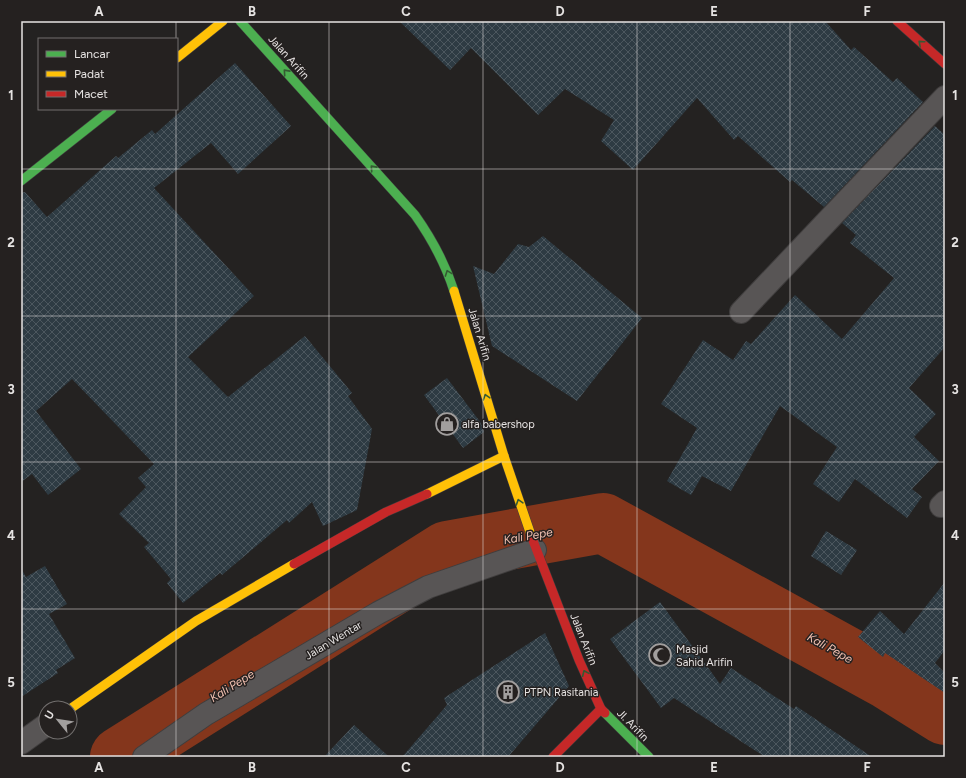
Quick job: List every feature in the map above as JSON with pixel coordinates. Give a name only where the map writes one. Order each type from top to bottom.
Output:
[{"type":"main road","points":[[178,57],[223,21]]},
{"type":"main road","name":"Jalan Arifin","points":[[240,21],[415,215],[432,239],[448,271],[505,459],[533,545],[579,660],[601,709]]},
{"type":"main road","points":[[897,21],[945,64]]},
{"type":"main road","points":[[21,180],[111,110]]},
{"type":"main road","points":[[78,703],[196,621],[323,547],[386,512],[505,459]]},
{"type":"main road","points":[[553,757],[601,709]]},
{"type":"main road","name":"Jl. Arifin","points":[[601,709],[629,739],[649,757]]},
{"type":"street","points":[[741,312],[945,98]]},
{"type":"street","name":"Jalan Wentar","points":[[144,757],[206,714],[384,610],[428,587],[533,545]]},
{"type":"street","points":[[21,743],[38,731]]},
{"type":"building","points":[[399,21],[825,21],[851,50],[854,47],[893,82],[897,78],[923,102],[824,207],[792,180],[790,182],[738,136],[734,140],[697,98],[633,170],[601,141],[614,120],[565,89],[538,115],[471,48],[450,70]]},
{"type":"building","points":[[235,63],[291,126],[238,174],[211,143],[154,188],[254,296],[188,357],[228,397],[305,336],[352,393],[348,396],[372,429],[357,510],[323,526],[312,502],[289,523],[287,520],[222,575],[220,573],[183,603],[167,583],[171,579],[144,547],[149,543],[119,514],[146,487],[138,478],[154,464],[72,379],[36,411],[81,469],[48,495],[32,474],[21,482],[21,193],[25,192],[47,217],[116,156],[118,158],[152,130],[155,134]]},
{"type":"building","points":[[935,126],[945,135],[945,347],[909,388],[936,414],[914,437],[939,461],[912,489],[922,497],[907,518],[855,479],[839,502],[813,484],[837,447],[780,406],[731,491],[702,476],[691,495],[667,481],[697,428],[661,404],[703,340],[733,360],[746,341],[751,344],[795,295],[842,339],[894,278],[850,243],[856,235],[842,223]]},
{"type":"building","points":[[543,236],[642,318],[577,401],[492,346],[473,266],[494,274],[518,244],[529,247]]},
{"type":"building","points":[[447,378],[481,423],[484,432],[463,448],[424,395]]},
{"type":"building","points":[[826,531],[857,550],[841,575],[811,556]]},
{"type":"building","points":[[45,566],[67,604],[49,614],[75,658],[56,670],[58,673],[21,697],[21,568],[26,577]]},
{"type":"building","points":[[945,582],[945,650],[935,663],[945,673],[945,693],[885,653],[883,657],[858,637],[880,611],[904,634]]},
{"type":"building","points":[[660,602],[720,684],[731,668],[794,709],[796,706],[872,757],[765,757],[674,698],[661,708],[610,639]]},
{"type":"building","name":"PTPN Rasitania","points":[[545,633],[569,686],[508,757],[402,757],[447,705],[444,698]]},
{"type":"building","points":[[354,725],[389,757],[324,757]]},
{"type":"waterway","name":"Kali Pepe","points":[[120,757],[447,551],[603,523],[889,680],[945,715]]},
{"type":"traffic: fast","points":[[240,21],[415,215],[438,252],[454,291]]},
{"type":"traffic: fast","points":[[21,181],[111,110]]},
{"type":"traffic: fast","points":[[605,713],[649,757]]},
{"type":"traffic: slow","points":[[178,57],[223,21]]},
{"type":"traffic: slow","points":[[454,291],[504,456],[532,538]]},
{"type":"traffic: slow","points":[[427,494],[504,456]]},
{"type":"traffic: slow","points":[[78,703],[196,621],[294,564]]},
{"type":"traffic: jam","points":[[897,21],[945,64]]},
{"type":"traffic: jam","points":[[294,564],[386,512],[427,494]]},
{"type":"traffic: jam","points":[[532,538],[579,660],[601,709],[605,713]]},
{"type":"traffic: jam","points":[[553,757],[601,709]]},
{"type":"place","name":"alfa babershop","points":[[447,424]]},
{"type":"place","name":"Masjid Sahid Arifin","points":[[660,655]]},
{"type":"place","name":"PTPN Rasitania","points":[[508,692]]}]
